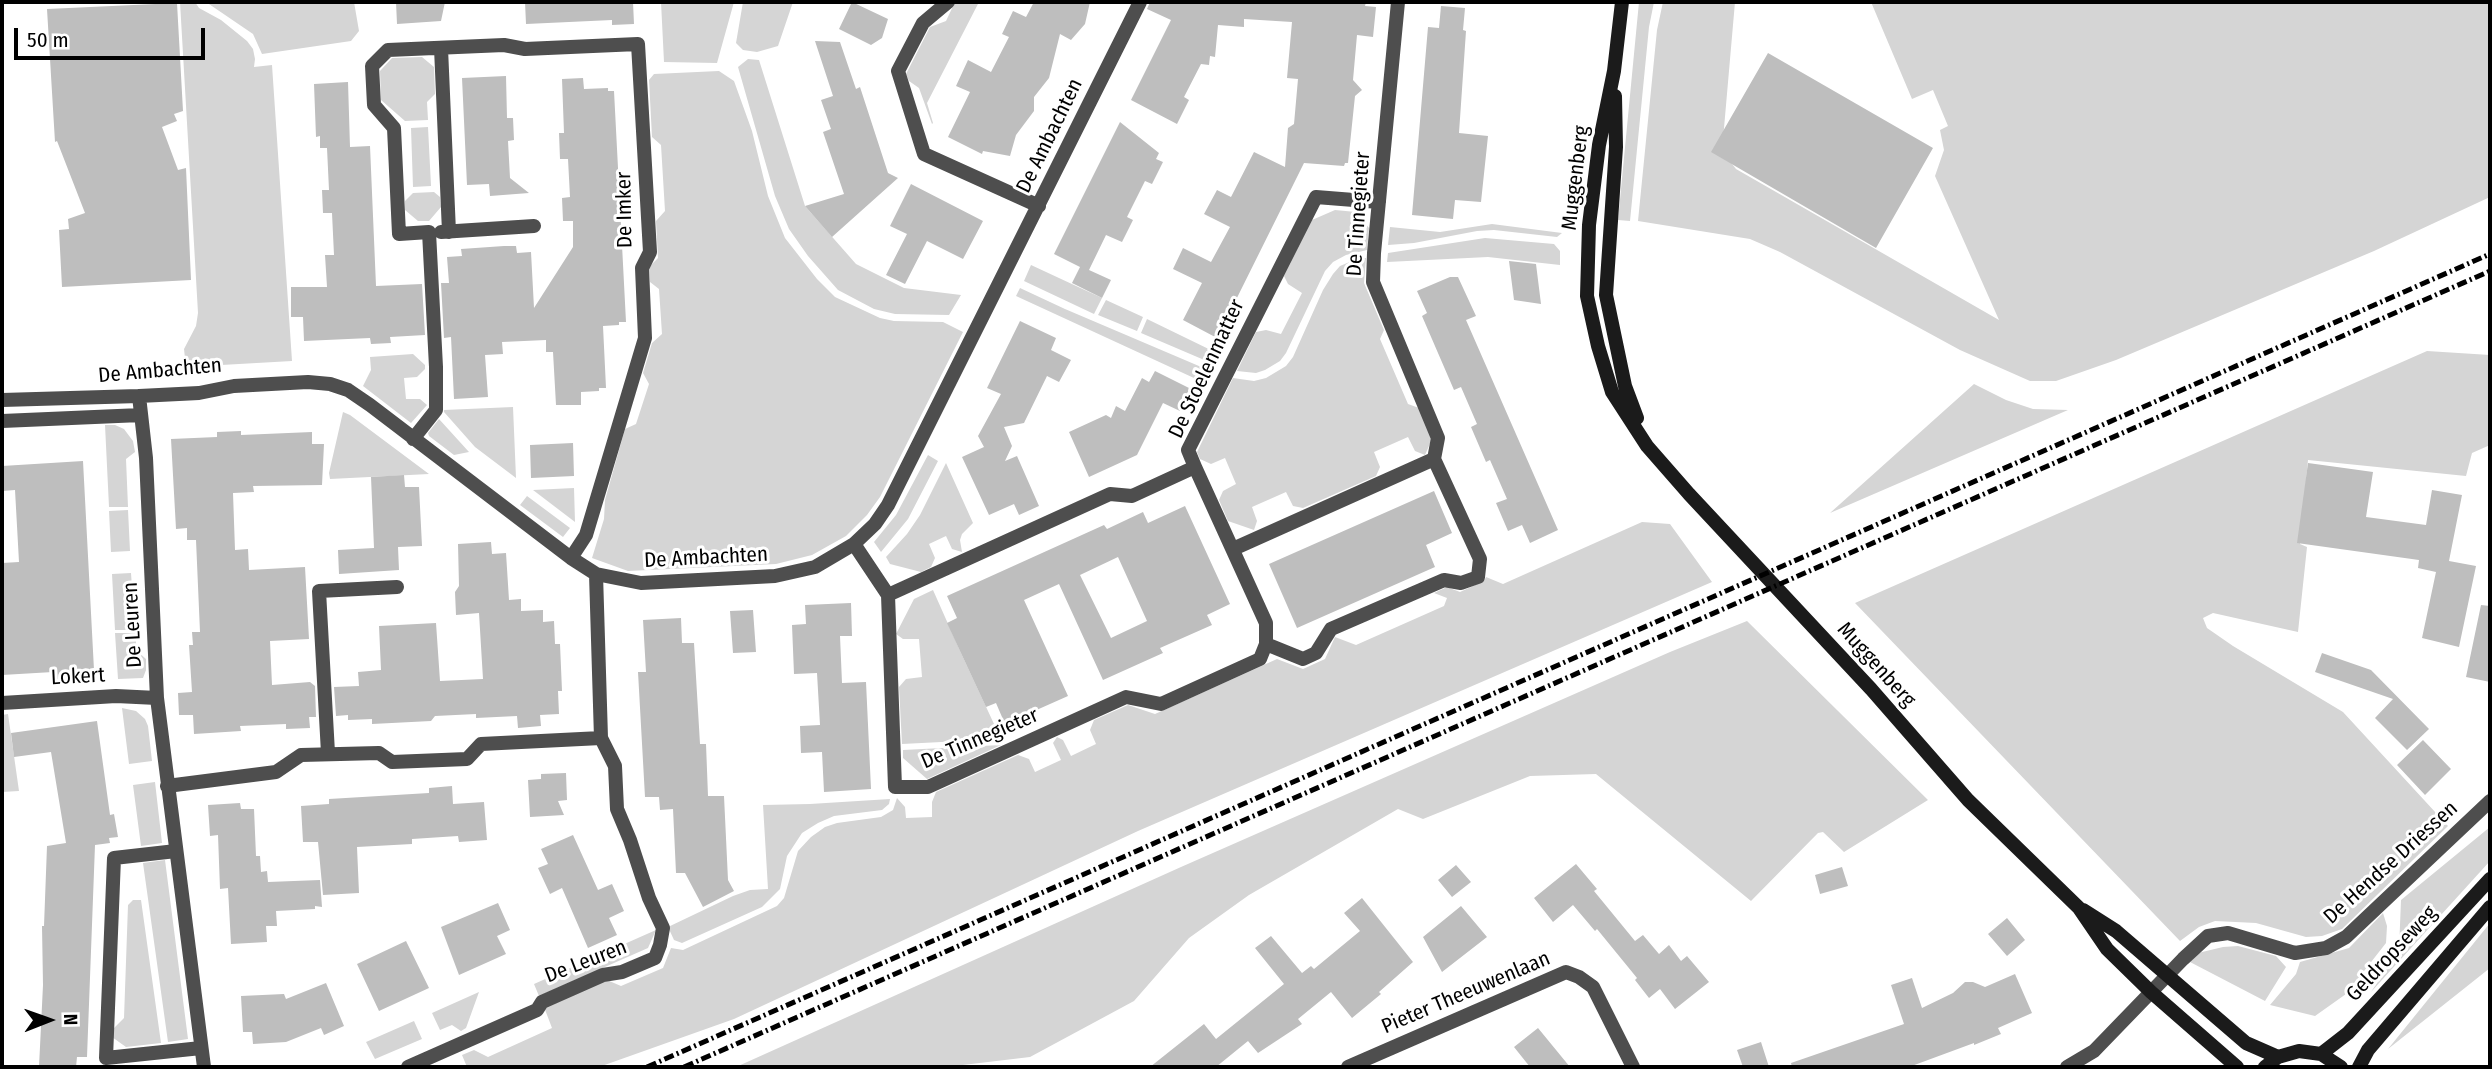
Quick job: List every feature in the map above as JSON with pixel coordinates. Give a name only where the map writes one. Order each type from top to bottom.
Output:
[{"type":"main road","name":"Muggenberg","points":[[1622,2],[1615,71],[1599,145],[1589,225],[1587,296],[1612,391],[1647,446],[1871,689],[1968,800],[2079,908],[2107,949],[2151,992],[2237,1067]]},
{"type":"main road","name":"Geldropseweg","points":[[2321,1054],[2348,1033],[2490,879]]},
{"type":"main road","name":"Geldropseweg","points":[[2359,1067],[2368,1050],[2490,907]]},
{"type":"main road","name":"Muggenberg","points":[[2079,908],[2116,930],[2246,1043],[2278,1057]]},
{"type":"main road","points":[[2265,1067],[2278,1057],[2299,1051],[2321,1054],[2341,1067]]},
{"type":"street","points":[[948,2],[923,23],[898,71],[924,154],[1039,206]]},
{"type":"street","name":"De Ambachten","points":[[2,400],[139,397],[199,393],[234,386],[308,382],[330,384],[348,390],[596,574],[641,583],[775,576],[815,567],[854,544],[875,524],[898,488],[1140,2]]},
{"type":"street","name":"De Tinnegieter","points":[[888,595],[895,788],[928,787],[1126,697],[1161,704],[1260,659],[1266,644],[1303,659],[1316,653],[1331,629],[1444,580],[1461,583],[1478,577],[1480,559],[1434,459],[1438,438],[1373,282],[1398,2]]},
{"type":"street","name":"De Imker","points":[[534,226],[399,234],[394,128],[374,105],[372,66],[388,50],[504,45],[525,49],[638,44],[650,252],[642,268],[645,338],[586,536],[571,558]]},
{"type":"street","points":[[441,48],[449,232]]},
{"type":"street","name":"De Stoelenmatter","points":[[888,595],[1110,494],[1132,496],[1195,467],[1188,450],[1316,197],[1379,202]]},
{"type":"street","points":[[413,439],[436,410],[429,232]]},
{"type":"street","name":"De Leuren","points":[[139,397],[146,458],[158,698],[204,1067]]},
{"type":"street","name":"De Ambachten","points":[[2,421],[141,415]]},
{"type":"street","points":[[1233,549],[1434,459]]},
{"type":"street","points":[[1195,467],[1266,622],[1266,644]]},
{"type":"street","points":[[854,544],[888,595]]},
{"type":"street","points":[[167,786],[276,772],[301,755],[379,753],[392,762],[467,759],[481,744],[601,738],[596,574]]},
{"type":"street","points":[[328,753],[319,591],[397,587]]},
{"type":"street","name":"Lokert","points":[[2,703],[116,696],[158,698]]},
{"type":"street","name":"De Leuren","points":[[408,1067],[537,1010],[542,1002],[603,975],[622,972],[655,958],[663,928],[649,898],[631,840],[617,808],[615,765],[601,738]]},
{"type":"street","name":"De Hendse Driessen","points":[[2067,1067],[2094,1051],[2208,936],[2228,933],[2295,953],[2326,948],[2346,937],[2490,801]]},
{"type":"street","points":[[176,851],[114,858],[106,1058],[201,1048]]},
{"type":"street","name":"Pieter Theeuwenlaan","points":[[1348,1067],[1566,972],[1593,987],[1633,1067]]},
{"type":"shaded area","points":[[180,2],[195,2],[199,8],[221,20],[247,41],[253,49],[254,67],[272,65],[292,361],[186,367],[184,349],[196,326],[198,313]]},
{"type":"shaded area","points":[[206,2],[354,2],[359,31],[351,41],[262,54],[253,34]]},
{"type":"shaded area","points":[[661,2],[734,2],[717,63],[664,62]]},
{"type":"shaded area","points":[[743,2],[793,2],[778,46],[757,52],[743,50],[736,43]]},
{"type":"shaded area","points":[[955,2],[979,2],[927,103],[932,124],[919,88],[909,81],[906,74],[930,27],[946,21]]},
{"type":"shaded area","points":[[1639,2],[1654,2],[1649,27],[1630,221],[1618,220]]},
{"type":"shaded area","points":[[1663,2],[1735,2],[1722,151],[1736,169],[1999,320],[1935,176],[1944,150],[1940,130],[1948,126],[1933,90],[1912,99],[1871,2],[2490,2],[2490,197],[2374,251],[2116,360],[2056,381],[2030,381],[1960,350],[1780,252],[1750,239],[1638,221],[1657,30]]},
{"type":"shaded area","points":[[422,57],[434,67],[435,94],[427,102],[428,120],[405,121],[381,100],[380,71],[392,58]]},
{"type":"shaded area","points":[[748,59],[759,60],[805,206],[856,264],[904,288],[961,295],[949,315],[895,314],[874,309],[838,290],[808,256],[789,229],[775,196],[738,67]]},
{"type":"shaded area","points":[[719,71],[734,81],[752,131],[768,196],[785,238],[817,279],[835,297],[880,318],[894,321],[943,322],[963,332],[880,497],[846,536],[812,555],[776,564],[628,571],[592,558],[625,429],[636,424],[649,384],[643,373],[652,343],[662,334],[659,289],[650,282],[649,267],[658,258],[656,221],[665,211],[661,145],[652,137],[649,80],[654,74]]},
{"type":"shaded area","points":[[428,127],[431,186],[413,187],[411,128]]},
{"type":"shaded area","points":[[434,192],[440,197],[441,207],[429,221],[418,221],[405,210],[405,201],[413,193]]},
{"type":"shaded area","points":[[1335,210],[1356,212],[1369,228],[1367,250],[1346,255],[1333,262],[1325,271],[1280,361],[1256,373],[1237,371],[1256,332],[1266,330],[1281,334],[1302,293],[1288,284],[1284,276],[1312,220]]},
{"type":"shaded area","points":[[1492,224],[1562,233],[1557,237],[1494,230],[1477,231],[1388,245],[1390,227],[1440,232]]},
{"type":"shaded area","points":[[1485,238],[1554,244],[1560,251],[1560,265],[1488,257],[1387,262],[1388,253]]},
{"type":"shaded area","points":[[1366,258],[1364,283],[1384,330],[1380,339],[1408,404],[1419,408],[1432,439],[1425,455],[1415,451],[1408,437],[1374,452],[1380,467],[1376,476],[1303,508],[1293,506],[1286,492],[1252,507],[1257,521],[1254,530],[1228,521],[1219,500],[1223,491],[1236,484],[1225,458],[1211,464],[1200,459],[1197,452],[1233,378],[1254,381],[1266,378],[1286,366],[1293,357],[1333,274],[1340,266]]},
{"type":"shaded area","points":[[1031,265],[1102,298],[1094,314],[1024,281]]},
{"type":"shaded area","points":[[1020,288],[1213,372],[1207,384],[1016,296]]},
{"type":"shaded area","points":[[1106,300],[1143,317],[1137,331],[1098,315]]},
{"type":"shaded area","points":[[1147,319],[1221,355],[1216,365],[1141,333]]},
{"type":"shaded area","points":[[2427,351],[2490,355],[2490,445],[2472,453],[2466,476],[2308,460],[2300,544],[2307,547],[2298,632],[2213,613],[2203,618],[2207,628],[2233,646],[2343,712],[2448,826],[2342,929],[2322,936],[2306,937],[2256,923],[2215,921],[2199,927],[2180,941],[1855,603]]},
{"type":"shaded area","points":[[413,354],[425,365],[425,369],[417,377],[404,378],[406,399],[420,399],[427,405],[411,423],[363,386],[371,370],[370,357]]},
{"type":"shaded area","points":[[1974,384],[2006,400],[2033,409],[2068,410],[1830,513]]},
{"type":"shaded area","points":[[513,407],[516,478],[475,447],[444,412]]},
{"type":"shaded area","points":[[343,412],[429,474],[330,479],[329,473]]},
{"type":"shaded area","points":[[439,419],[469,452],[454,455],[429,436],[428,433]]},
{"type":"shaded area","points":[[105,425],[124,429],[133,441],[135,452],[126,459],[128,507],[109,507]]},
{"type":"shaded area","points":[[928,455],[938,461],[908,519],[881,552],[874,542],[896,515]]},
{"type":"shaded area","points":[[946,463],[973,523],[962,534],[962,552],[952,549],[946,536],[929,544],[935,558],[931,567],[921,572],[890,564],[886,557],[920,515]]},
{"type":"shaded area","points":[[574,488],[575,522],[533,490]]},
{"type":"shaded area","points":[[527,496],[570,528],[563,537],[520,505]]},
{"type":"shaded area","points":[[128,510],[130,551],[111,552],[109,511]]},
{"type":"shaded area","points":[[1642,522],[1670,524],[1712,582],[1138,831],[734,1019],[599,1067],[467,1067],[462,1055],[474,1050],[488,1057],[552,1028],[544,1007],[607,980],[621,986],[663,968],[671,948],[683,950],[777,906],[784,898],[798,851],[825,827],[881,817],[893,810],[897,798],[905,807],[906,818],[932,817],[932,802],[936,792],[1018,755],[1029,759],[1035,772],[1061,760],[1053,743],[1057,737],[1063,740],[1071,756],[1096,744],[1090,730],[1094,720],[1128,705],[1155,714],[1277,659],[1303,669],[1325,659],[1335,637],[1356,645],[1444,606],[1447,598],[1434,593],[1447,587],[1460,592],[1484,581],[1486,577],[1503,584]]},
{"type":"shaded area","points":[[131,573],[135,630],[115,630],[112,574]]},
{"type":"shaded area","points":[[933,590],[1001,739],[902,744],[899,687],[906,679],[922,677],[919,639],[903,639],[896,634],[914,599]]},
{"type":"shaded area","points":[[1747,621],[1928,800],[1844,852],[1823,832],[1818,833],[1751,901],[1596,774],[1530,776],[1423,819],[1398,809],[1249,895],[1189,938],[1134,1001],[1030,1057],[946,1067],[736,1067],[1181,867],[1670,652]]},
{"type":"shaded area","points":[[115,633],[136,633],[136,650],[146,659],[143,678],[118,679]]},
{"type":"shaded area","points":[[122,708],[136,711],[145,719],[152,761],[129,764]]},
{"type":"shaded area","points":[[8,714],[19,791],[2,792],[2,715]]},
{"type":"shaded area","points":[[1001,745],[927,779],[903,758],[903,750]]},
{"type":"shaded area","points":[[155,782],[162,843],[141,846],[133,785]]},
{"type":"shaded area","points":[[890,799],[889,804],[882,810],[834,816],[802,833],[787,856],[780,889],[762,907],[682,943],[674,940],[668,927],[733,896],[750,890],[768,889],[763,805]]},
{"type":"shaded area","points":[[2490,827],[2490,861],[2371,992],[2399,950],[2401,900]]},
{"type":"shaded area","points":[[165,860],[188,1039],[168,1042],[143,863]]},
{"type":"shaded area","points":[[133,900],[141,900],[161,1043],[126,1047],[112,1037],[113,1029],[124,1018],[128,905]]},
{"type":"shaded area","points":[[2383,913],[2387,926],[2386,943],[2346,994],[2315,1016],[2270,1005],[2296,974],[2300,962],[2349,948]]},
{"type":"shaded area","points":[[2490,923],[2490,968],[2388,1049]]},
{"type":"shaded area","points":[[656,930],[648,948],[539,996],[534,984]]},
{"type":"shaded area","points":[[2238,946],[2276,956],[2286,967],[2265,1001],[2190,962],[2198,953]]},
{"type":"shaded area","points":[[479,992],[466,1028],[461,1031],[452,1025],[440,1030],[432,1013]]},
{"type":"shaded area","points":[[414,1021],[422,1039],[375,1059],[366,1042]]},
{"type":"building","points":[[396,2],[445,2],[441,21],[397,24]]},
{"type":"building","points":[[525,2],[633,2],[634,24],[612,25],[612,20],[526,24]]},
{"type":"building","points":[[852,2],[888,19],[882,38],[871,45],[839,29]]},
{"type":"building","points":[[1034,2],[1090,2],[1085,24],[1071,40],[1060,34],[1049,78],[1034,97],[1034,111],[1016,135],[1010,156],[983,151],[982,154],[948,137],[970,92],[956,86],[968,60],[991,72],[1009,37],[1002,34],[1013,11],[1026,17]]},
{"type":"building","points":[[1150,2],[1366,2],[1365,6],[1376,7],[1373,37],[1357,35],[1353,80],[1362,90],[1355,96],[1348,163],[1344,166],[1304,163],[1217,338],[1183,320],[1202,283],[1173,269],[1183,248],[1211,262],[1230,227],[1204,214],[1217,190],[1231,197],[1254,152],[1285,167],[1288,128],[1294,124],[1298,79],[1287,78],[1292,22],[1244,19],[1244,27],[1218,25],[1215,57],[1210,56],[1209,65],[1201,64],[1184,97],[1189,100],[1177,124],[1131,100],[1171,20],[1147,9]]},
{"type":"building","points":[[177,3],[183,111],[174,114],[177,121],[162,127],[178,170],[186,168],[191,280],[62,287],[59,230],[69,229],[68,219],[85,213],[57,141],[55,142],[47,9]]},
{"type":"building","points":[[1441,6],[1465,8],[1463,30],[1466,31],[1459,133],[1488,136],[1481,202],[1455,200],[1453,219],[1412,215],[1428,27],[1439,28]]},
{"type":"building","points":[[815,41],[840,42],[856,89],[860,87],[888,173],[898,178],[832,237],[805,206],[844,194],[823,132],[831,129],[821,100],[833,96]]},
{"type":"building","points":[[1768,53],[1933,148],[1876,248],[1711,152]]},
{"type":"building","points":[[506,76],[507,118],[513,118],[514,140],[508,141],[510,178],[529,193],[490,196],[489,184],[467,185],[462,78]]},
{"type":"building","points":[[583,78],[584,89],[608,88],[608,91],[614,91],[626,322],[603,326],[606,388],[581,392],[581,405],[556,405],[553,352],[546,352],[546,340],[502,342],[503,354],[485,355],[488,397],[454,399],[451,337],[444,338],[441,283],[449,283],[447,257],[462,256],[461,249],[504,246],[516,246],[517,253],[531,252],[534,308],[573,247],[573,221],[563,221],[562,198],[570,197],[568,159],[560,159],[559,133],[564,133],[562,79]]},
{"type":"building","points":[[348,82],[350,147],[370,146],[376,286],[422,284],[425,335],[390,337],[391,343],[371,344],[370,338],[304,341],[303,317],[291,317],[291,287],[327,287],[325,255],[334,255],[332,213],[323,213],[322,190],[329,190],[327,148],[320,148],[320,136],[316,137],[314,84]]},
{"type":"building","points":[[1120,122],[1159,153],[1156,159],[1163,162],[1152,184],[1145,181],[1127,217],[1133,220],[1122,242],[1106,235],[1089,270],[1111,280],[1102,298],[1072,283],[1080,267],[1054,254]]},
{"type":"building","points":[[911,184],[983,221],[963,259],[927,241],[905,284],[886,275],[907,234],[890,226]]},
{"type":"building","points":[[1509,261],[1536,264],[1541,304],[1514,300]]},
{"type":"building","points":[[1450,277],[1458,277],[1476,316],[1466,320],[1558,530],[1530,543],[1522,525],[1508,531],[1496,503],[1507,499],[1490,460],[1486,462],[1471,427],[1477,424],[1461,387],[1454,390],[1422,316],[1427,313],[1417,291]]},
{"type":"building","points":[[1020,321],[1056,338],[1051,350],[1071,360],[1059,382],[1047,376],[1024,423],[1004,427],[1012,446],[1005,461],[1017,456],[1039,506],[1019,515],[1014,504],[989,515],[962,457],[984,447],[978,436],[1001,394],[987,388]]},
{"type":"building","points":[[1155,371],[1191,389],[1180,411],[1163,403],[1137,455],[1089,477],[1069,432],[1106,415],[1111,418],[1116,406],[1125,411],[1142,378],[1149,382]]},
{"type":"building","points":[[241,431],[241,435],[312,432],[312,444],[324,444],[322,485],[253,486],[254,492],[233,493],[235,550],[248,549],[249,570],[305,567],[309,639],[270,641],[272,685],[310,682],[315,686],[316,717],[309,717],[310,728],[286,729],[286,724],[240,726],[241,731],[194,734],[193,715],[179,715],[178,693],[192,692],[189,645],[193,645],[192,632],[200,632],[196,540],[187,540],[187,528],[176,529],[171,439],[217,437],[217,432]]},
{"type":"building","points":[[573,443],[574,476],[531,478],[530,445]]},
{"type":"building","points":[[83,461],[94,670],[75,671],[76,682],[54,683],[53,672],[2,675],[2,563],[19,562],[15,490],[2,491],[2,466]]},
{"type":"building","points":[[2308,463],[2373,472],[2366,517],[2426,525],[2432,490],[2462,495],[2449,561],[2476,566],[2459,647],[2422,638],[2436,572],[2418,568],[2419,560],[2297,543]]},
{"type":"building","points":[[404,475],[405,487],[419,487],[422,546],[398,547],[399,570],[339,574],[338,550],[374,548],[371,477]]},
{"type":"building","points":[[1434,491],[1452,533],[1426,545],[1435,567],[1297,628],[1269,564]]},
{"type":"building","points":[[1185,506],[1230,604],[1207,615],[1212,625],[1160,648],[1163,653],[1103,680],[1059,584],[1024,600],[1068,696],[1005,724],[996,703],[986,707],[947,623],[957,618],[947,596],[1104,525],[1107,529],[1143,512],[1148,523]],"holes":[[[1118,557],[1147,621],[1111,638],[1080,575]]]},
{"type":"building","points":[[491,542],[492,554],[506,553],[509,600],[521,599],[521,611],[543,610],[543,622],[554,621],[555,644],[560,644],[562,691],[558,691],[559,714],[540,715],[541,726],[518,728],[517,716],[435,716],[431,721],[372,724],[372,719],[348,720],[348,715],[336,716],[334,687],[359,686],[358,672],[381,670],[379,626],[436,623],[440,681],[483,679],[479,613],[456,615],[455,592],[459,586],[458,544]]},
{"type":"building","points":[[851,603],[852,636],[840,636],[842,683],[866,682],[871,789],[824,792],[822,752],[801,753],[800,726],[820,725],[817,673],[794,674],[792,625],[806,624],[805,605]]},
{"type":"building","points":[[2481,605],[2490,606],[2490,682],[2466,677]]},
{"type":"building","points":[[753,610],[756,652],[733,653],[730,611]]},
{"type":"building","points":[[681,618],[682,643],[694,643],[700,744],[706,744],[708,796],[724,796],[728,880],[734,891],[703,907],[685,873],[676,873],[673,809],[660,810],[659,797],[645,797],[638,672],[646,672],[643,620]]},
{"type":"building","points":[[2322,653],[2371,670],[2429,729],[2407,750],[2375,718],[2393,699],[2315,672]]},
{"type":"building","points":[[97,721],[110,815],[114,814],[118,837],[109,838],[110,843],[95,845],[87,1057],[77,1057],[76,1067],[39,1067],[43,985],[42,926],[47,846],[66,843],[51,752],[14,757],[11,733]]},
{"type":"building","points":[[2423,740],[2451,769],[2425,795],[2397,765]]},
{"type":"building","points":[[566,773],[567,800],[558,801],[564,815],[530,817],[528,780],[541,779],[541,774]]},
{"type":"building","points":[[452,786],[453,804],[484,802],[487,840],[459,842],[458,836],[412,839],[412,844],[357,847],[359,893],[323,895],[318,842],[303,842],[301,806],[329,804],[329,799],[429,793],[429,788]]},
{"type":"building","points":[[240,803],[241,809],[254,809],[256,856],[260,856],[261,872],[267,871],[268,882],[320,880],[322,907],[276,911],[277,926],[266,926],[267,942],[231,944],[228,888],[220,889],[218,835],[210,836],[208,805]]},
{"type":"building","points":[[573,835],[598,890],[612,884],[624,911],[609,918],[617,935],[588,948],[562,888],[550,894],[538,868],[548,864],[541,849]]},
{"type":"building","points":[[1576,864],[1597,889],[1594,891],[1635,941],[1643,935],[1659,954],[1669,945],[1681,961],[1687,956],[1709,982],[1675,1009],[1660,989],[1649,998],[1635,980],[1637,978],[1597,929],[1595,931],[1573,905],[1553,922],[1534,898]]},
{"type":"building","points":[[1456,865],[1471,882],[1452,897],[1438,880]]},
{"type":"building","points":[[1842,867],[1848,886],[1820,894],[1815,875]]},
{"type":"building","points":[[1362,898],[1413,962],[1352,1018],[1331,992],[1298,1019],[1302,1024],[1258,1053],[1248,1041],[1216,1067],[1150,1067],[1204,1024],[1216,1039],[1284,984],[1255,948],[1271,936],[1302,973],[1311,966],[1314,969],[1360,931],[1344,913]]},
{"type":"building","points":[[498,903],[510,930],[497,936],[506,954],[459,975],[441,927]]},
{"type":"building","points":[[1461,906],[1487,937],[1442,972],[1423,937]]},
{"type":"building","points":[[2007,918],[2025,940],[2007,956],[1988,934]]},
{"type":"building","points":[[406,941],[429,988],[379,1011],[357,964]]},
{"type":"building","points":[[2015,974],[2032,1013],[1998,1028],[2001,1034],[1909,1067],[1792,1067],[1791,1063],[1904,1024],[1891,985],[1912,978],[1922,1008],[1953,993],[1965,982],[1985,987]]},
{"type":"building","points":[[326,983],[344,1026],[324,1035],[321,1028],[286,1042],[253,1044],[252,1032],[243,1032],[241,996],[284,994],[286,999]]},
{"type":"building","points":[[1538,1028],[1570,1067],[1530,1067],[1514,1047]]},
{"type":"building","points":[[1761,1042],[1769,1067],[1743,1067],[1737,1050]]},
{"type":"railway","points":[[647,1067],[2490,254]]},
{"type":"railway","points":[[684,1067],[2490,271]]}]
